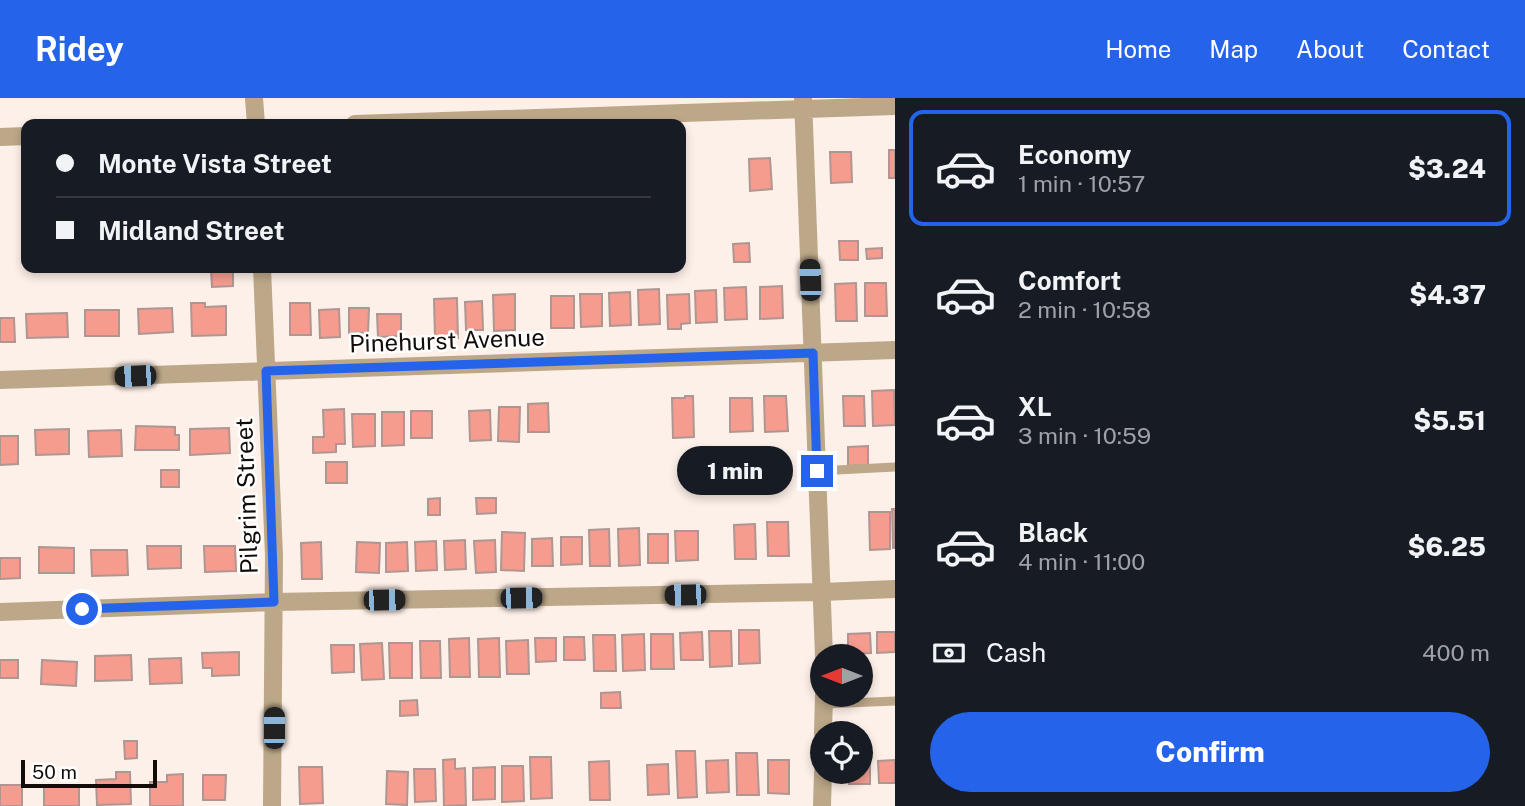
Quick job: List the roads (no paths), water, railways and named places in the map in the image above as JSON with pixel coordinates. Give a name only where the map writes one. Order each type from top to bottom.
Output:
[{"type":"street","points":[[254,98],[256,119]]},
{"type":"street","points":[[467,119],[803,104],[895,106]]},
{"type":"street","points":[[803,104],[824,644]]},
{"type":"street","points":[[0,137],[21,136]]},
{"type":"street","name":"Pilgrim Street","points":[[262,273],[274,602],[272,806]]},
{"type":"street","name":"Pinehurst Avenue","points":[[0,380],[895,350]]},
{"type":"street","points":[[0,612],[274,602],[895,589]]},
{"type":"street","points":[[822,806],[823,784]]},
{"type":"lane","points":[[817,471],[895,467]]},
{"type":"lane","points":[[873,700],[895,701]]}]
